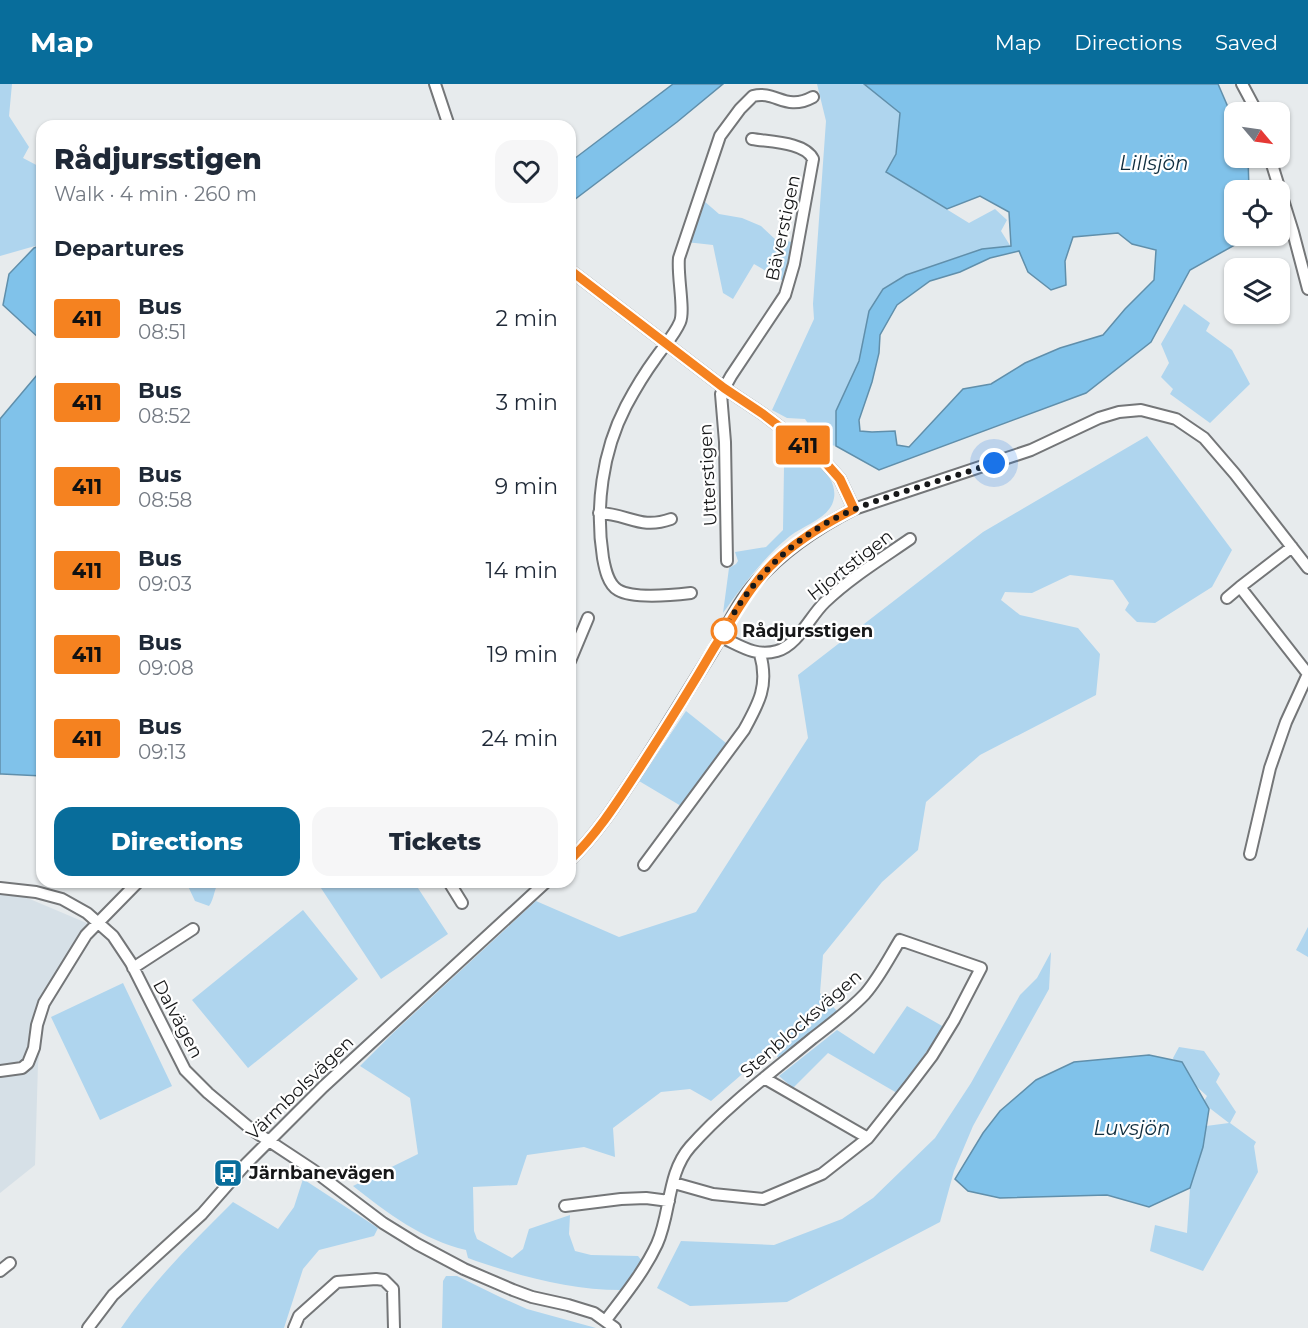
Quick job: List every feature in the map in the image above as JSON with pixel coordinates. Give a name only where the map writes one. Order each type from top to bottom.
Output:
[{"type":"street","points":[[435,84],[447,120]]},
{"type":"street","points":[[1242,84],[1252,102]]},
{"type":"street","points":[[691,593],[676,595],[626,593],[613,585],[605,569],[600,537],[603,473],[625,408],[681,319],[677,272],[679,258],[720,136],[753,96],[766,95],[792,103],[802,103],[813,97]]},
{"type":"street","name":"Bäverstigen","points":[[724,388],[788,288],[813,159],[810,151],[800,147],[752,139]]},
{"type":"street","points":[[1273,168],[1308,289]]},
{"type":"street","points":[[576,275],[824,461],[840,479],[854,509]]},
{"type":"street","name":"Utterstigen","points":[[724,388],[720,399],[725,442],[727,561]]},
{"type":"street","points":[[576,854],[592,837],[623,794],[669,724],[743,599],[780,556],[817,530],[854,509],[1031,450],[1099,418],[1119,412],[1141,410],[1176,419],[1204,438],[1308,568]]},
{"type":"street","points":[[600,513],[648,524],[658,524],[671,519]]},
{"type":"street","name":"Hjortstigen","points":[[760,654],[780,650],[787,646],[825,602],[857,576],[910,539]]},
{"type":"street","points":[[1227,598],[1292,547]]},
{"type":"street","points":[[1240,587],[1308,674],[1286,723],[1270,768],[1250,854]]},
{"type":"street","points":[[576,647],[588,618]]},
{"type":"street","points":[[644,865],[744,730],[759,700],[765,675],[760,654],[721,638]]},
{"type":"street","name":"Dalvägen","points":[[0,888],[36,892],[62,899],[100,923],[123,948],[185,1070],[208,1093],[269,1142]]},
{"type":"street","points":[[0,1071],[22,1068],[28,1063],[32,1056],[38,1019],[44,1003],[86,935],[132,888]]},
{"type":"street","points":[[453,888],[462,903]]},
{"type":"street","name":"Värmbolsvägen","points":[[88,1328],[114,1295],[202,1214],[269,1142],[363,1050],[539,888]]},
{"type":"street","points":[[133,968],[193,929]]},
{"type":"street","name":"Stenblocksvägen","points":[[610,1324],[656,1246],[664,1224],[678,1164],[690,1147],[764,1078],[858,1001],[876,980],[900,940],[981,968],[932,1056],[867,1138],[822,1174],[763,1199],[713,1194],[674,1183]]},
{"type":"street","points":[[764,1078],[867,1138]]},
{"type":"street","points":[[269,1142],[313,1170],[383,1223],[464,1269],[532,1297],[583,1309],[610,1324]]},
{"type":"street","points":[[565,1206],[637,1198],[669,1201]]},
{"type":"street","points":[[0,1272],[10,1263]]},
{"type":"street","points":[[294,1328],[299,1316],[337,1282],[376,1279],[387,1282],[393,1289],[394,1328]]},
{"type":"shaded area","points":[[0,84],[12,84],[9,116],[29,147],[23,158],[36,165],[36,246],[0,256]]},
{"type":"shaded area","points":[[817,84],[864,84],[900,113],[896,154],[886,172],[969,223],[995,209],[1007,220],[1001,231],[1011,247],[982,249],[906,275],[883,289],[869,311],[859,361],[836,411],[836,446],[811,441],[815,434],[805,419],[787,418],[772,410],[814,319],[813,304],[826,121]]},
{"type":"shaded area","points":[[704,201],[719,214],[742,218],[761,226],[776,240],[793,242],[783,281],[754,264],[733,299],[723,293],[713,245],[686,242]]},
{"type":"shaded area","points":[[1184,304],[1210,323],[1206,331],[1232,350],[1250,384],[1210,423],[1170,394],[1173,389],[1161,377],[1169,363],[1161,344]]},
{"type":"shaded area","points":[[1147,436],[1232,550],[1212,587],[1155,623],[1137,622],[1125,610],[1129,603],[1113,580],[1070,575],[1032,593],[1005,592],[1001,600],[1020,615],[1078,628],[1100,654],[1096,695],[980,755],[926,802],[918,850],[882,882],[823,955],[820,993],[837,1011],[780,1059],[770,1050],[711,1101],[690,1089],[661,1092],[613,1128],[615,1157],[584,1147],[527,1155],[517,1185],[473,1187],[474,1231],[477,1239],[512,1258],[523,1249],[529,1229],[570,1215],[569,1234],[575,1251],[591,1255],[638,1256],[642,1261],[621,1290],[584,1288],[548,1282],[468,1258],[466,1250],[435,1240],[420,1232],[392,1215],[353,1186],[418,1154],[410,1098],[360,1066],[393,1033],[536,901],[619,937],[696,912],[808,738],[798,675],[983,532]]},
{"type":"shaded area","points":[[793,447],[821,468],[832,481],[834,498],[832,505],[822,516],[790,536],[771,553],[723,613],[729,568],[738,561],[735,552],[766,547],[783,530],[784,467]]},
{"type":"shaded area","points":[[686,711],[726,743],[681,806],[639,781]]},
{"type":"shaded area","points":[[189,888],[216,888],[209,906],[195,901]]},
{"type":"shaded area","points":[[321,888],[418,888],[448,934],[381,979]]},
{"type":"shaded area","points":[[0,894],[25,897],[89,924],[45,1016],[38,1064],[35,1165],[0,1193]]},
{"type":"shaded area","points":[[303,910],[358,979],[248,1068],[192,1000]]},
{"type":"shaded area","points":[[1308,927],[1308,957],[1296,950]]},
{"type":"shaded area","points":[[1051,952],[1049,989],[973,1126],[954,1171],[940,1222],[787,1302],[690,1306],[657,1288],[681,1241],[774,1245],[842,1219],[873,1198],[935,1138],[971,1083],[1020,995],[1037,978]]},
{"type":"shaded area","points":[[123,983],[172,1086],[100,1120],[51,1017]]},
{"type":"shaded area","points":[[907,1006],[944,1027],[897,1093],[828,1053],[793,1088],[779,1076],[837,1030],[874,1054]]},
{"type":"shaded area","points":[[1179,1047],[1204,1051],[1220,1074],[1216,1082],[1236,1112],[1230,1123],[1256,1142],[1254,1146],[1258,1172],[1203,1271],[1150,1251],[1155,1225],[1187,1233],[1190,1188],[1203,1147],[1206,1126],[1229,1123],[1203,1103],[1207,1096],[1195,1085],[1181,1077],[1173,1058]]},
{"type":"shaded area","points":[[303,1179],[378,1228],[374,1236],[319,1250],[303,1269],[284,1328],[121,1328],[160,1278],[233,1202],[278,1229],[294,1207]]},
{"type":"shaded area","points":[[446,1276],[457,1276],[527,1309],[596,1328],[442,1328],[443,1281]]},
{"type":"water","points":[[673,84],[723,84],[576,198],[576,157]]},
{"type":"water","name":"Lillsjön","points":[[864,84],[1218,84],[1226,102],[1224,168],[1248,168],[1249,180],[1224,180],[1224,246],[1233,246],[1190,270],[1151,342],[1086,393],[879,470],[836,446],[836,411],[859,361],[869,311],[883,289],[906,275],[982,249],[1011,246],[1009,212],[980,196],[947,209],[886,172],[896,154],[900,113]],"holes":[[[1118,233],[1132,244],[1156,250],[1154,280],[1103,335],[1060,348],[1025,363],[991,384],[963,389],[909,447],[897,445],[895,431],[860,431],[859,420],[872,382],[879,353],[880,335],[897,305],[930,281],[960,272],[990,258],[1019,251],[1028,272],[1051,290],[1066,285],[1065,261],[1073,237]]]},
{"type":"water","points":[[36,247],[36,335],[3,305],[9,274]]},
{"type":"water","points":[[36,376],[36,776],[0,774],[0,419]]},
{"type":"water","name":"Luvsjön","points":[[1149,1055],[1182,1062],[1209,1109],[1203,1147],[1190,1188],[1149,1207],[1107,1195],[1000,1198],[968,1191],[955,1179],[983,1133],[1000,1111],[1036,1080],[1074,1062]]},
{"type":"bus line","name":"411","points":[[576,275],[824,461],[840,479],[854,509],[817,530],[780,556],[754,584],[729,621],[669,724],[606,818],[576,854]]},
{"type":"place","name":"Rådjursstigen","points":[[724,631]]},
{"type":"place","name":"Järnbanevägen","points":[[228,1173]]},
{"type":"route","points":[[724,631],[754,584],[780,556],[817,530],[854,509],[994,463]]}]
